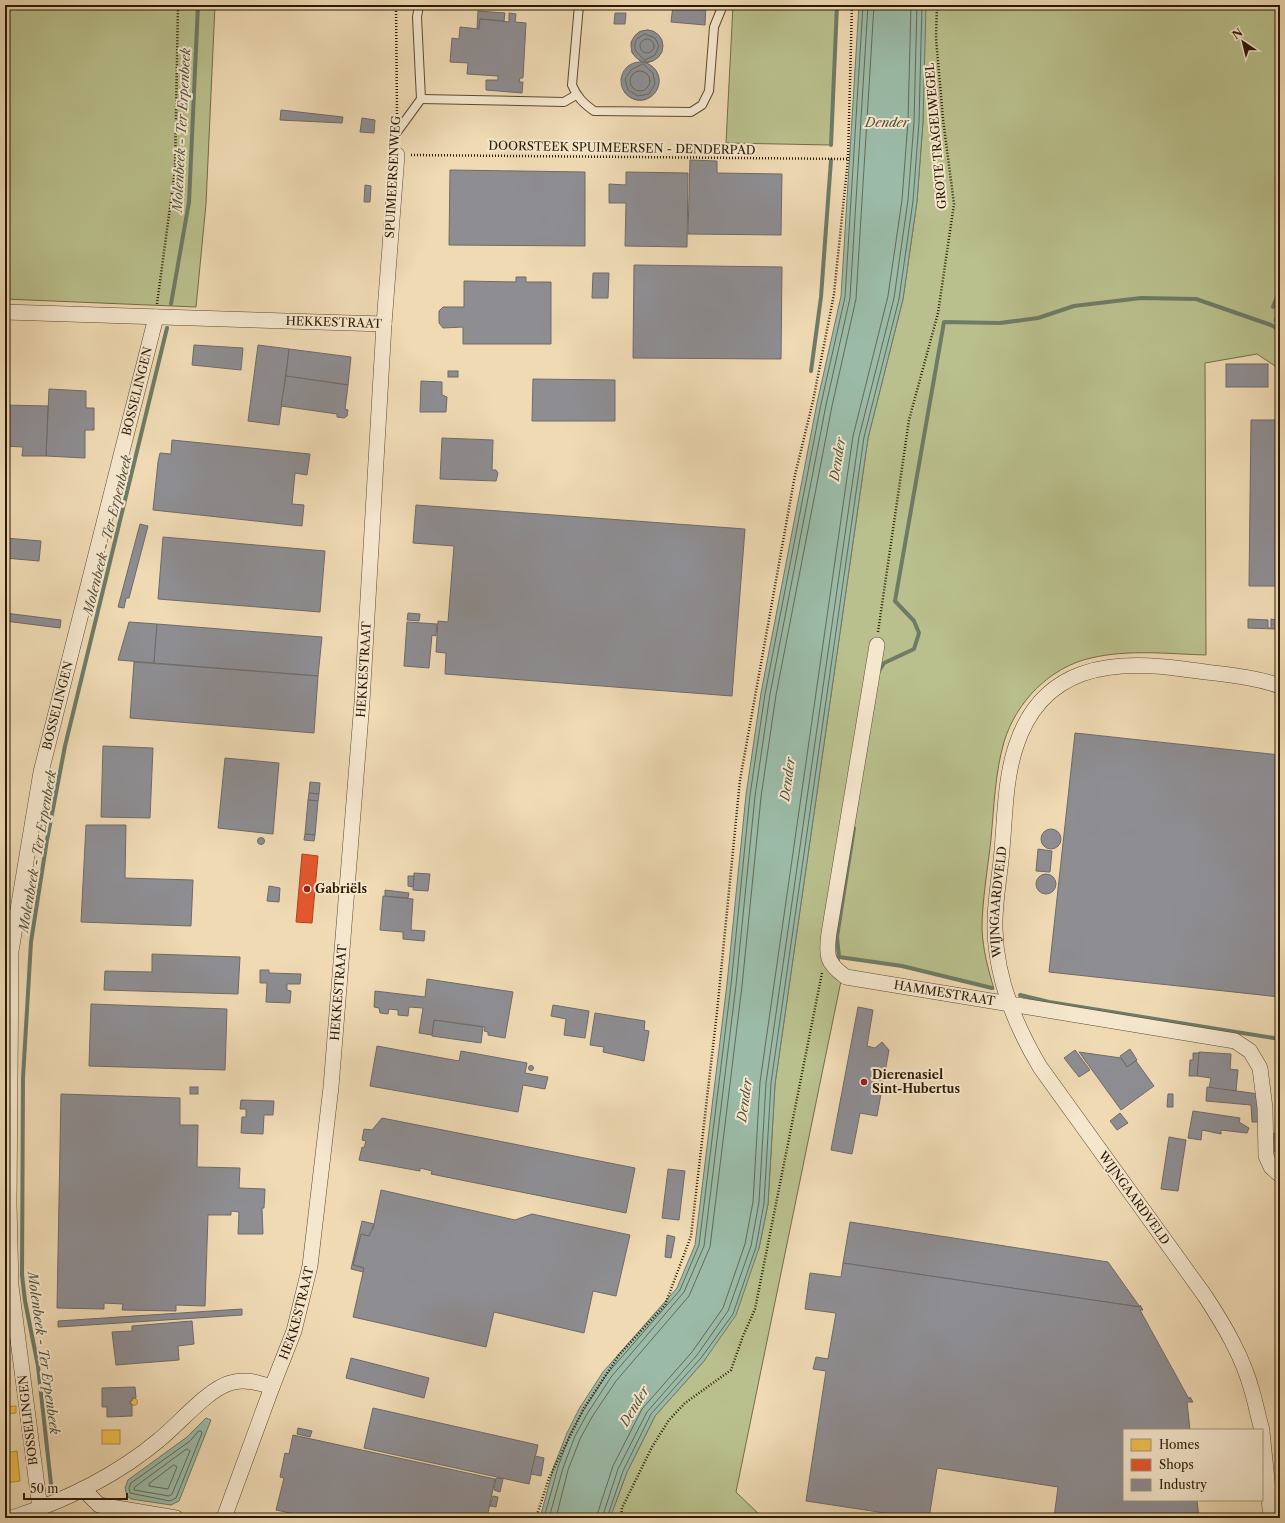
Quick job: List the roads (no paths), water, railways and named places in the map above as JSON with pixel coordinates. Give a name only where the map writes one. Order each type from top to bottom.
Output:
[{"type":"street","name":"SPUIMEERSENWEG","points":[[384,324],[397,155]]},
{"type":"street","name":"HEKKESTRAAT","points":[[5,312],[384,324],[362,702],[331,1087],[310,1266],[294,1331],[224,1518]]},
{"type":"street","name":"BOSSELINGEN","points":[[40,1509],[11,1286],[9,1204],[10,951],[41,772],[156,317]]},
{"type":"street","name":"HAMMESTRAAT","points":[[877,645],[826,953],[834,969],[846,977],[1009,1002],[1235,1041],[1250,1051],[1260,1068],[1265,1108],[1266,1156],[1271,1167],[1280,1175]]},
{"type":"street","name":"WIJNGAARDVELD","points":[[1262,1429],[1252,1389],[1239,1356],[1222,1323],[1205,1296],[1040,1067],[1024,1040],[1009,1002],[998,962],[995,929],[1007,793],[1016,745],[1038,703],[1075,675],[1094,670],[1122,666],[1159,666],[1242,676],[1280,686]]},
{"type":"street","points":[[12,1518],[40,1509],[117,1469],[159,1441],[206,1399],[230,1382],[246,1381],[272,1387]]},
{"type":"street","name":"WIJNGAARDVELD","points":[[1263,1441],[1271,1518]]},
{"type":"street","points":[[83,1488],[99,1505],[176,1518]]},
{"type":"lane","points":[[397,132],[421,99],[417,18],[418,5]]},
{"type":"lane","points":[[579,5],[572,85],[576,95],[594,110],[691,112],[702,105],[709,91],[714,27],[723,5]]},
{"type":"lane","points":[[421,99],[564,102],[576,95]]},
{"type":"water","name":"Dender","points":[[859,5],[926,5],[923,122],[917,201],[903,299],[868,438],[775,1084],[768,1204],[759,1248],[736,1315],[704,1361],[655,1416],[627,1472],[610,1518],[540,1518],[554,1466],[567,1433],[579,1409],[603,1372],[677,1288],[695,1245],[727,984],[746,795],[761,693],[817,403],[841,296]]},
{"type":"water","points":[[648,30],[655,32],[662,41],[661,52],[658,57],[653,61],[646,63],[655,69],[659,77],[659,85],[650,97],[642,100],[634,99],[625,93],[621,79],[628,66],[641,62],[632,53],[631,42],[639,32]]},
{"type":"water","points":[[206,1418],[211,1420],[179,1501],[171,1505],[131,1499],[127,1496],[125,1488],[128,1480],[187,1437]]},
{"type":"waterway","name":"Molenbeek - Ter Erpenbeek","points":[[171,304],[189,202],[198,5]]},
{"type":"waterway","points":[[831,145],[837,5]]},
{"type":"waterway","points":[[811,371],[821,297],[831,160]]},
{"type":"waterway","points":[[1273,307],[1280,289]]},
{"type":"waterway","points":[[879,671],[884,663],[914,649],[919,633],[914,621],[895,601],[944,322],[1000,323],[1038,318],[1074,306],[1141,298],[1196,299],[1271,325],[1280,330]]},
{"type":"waterway","name":"Molenbeek - Ter Erpenbeek","points":[[51,1484],[38,1366],[25,1301],[22,1275],[23,1078],[31,942],[47,840],[65,746],[167,328]]},
{"type":"waterway","points":[[854,828],[837,937],[839,957],[902,966],[992,988]]},
{"type":"waterway","points":[[1020,995],[1049,1002],[1280,1039]]},
{"type":"place","name":"Gabriëls","points":[[307,889]]},
{"type":"place","name":"Dierenasiel Sint-Hubertus","points":[[864,1082]]}]
